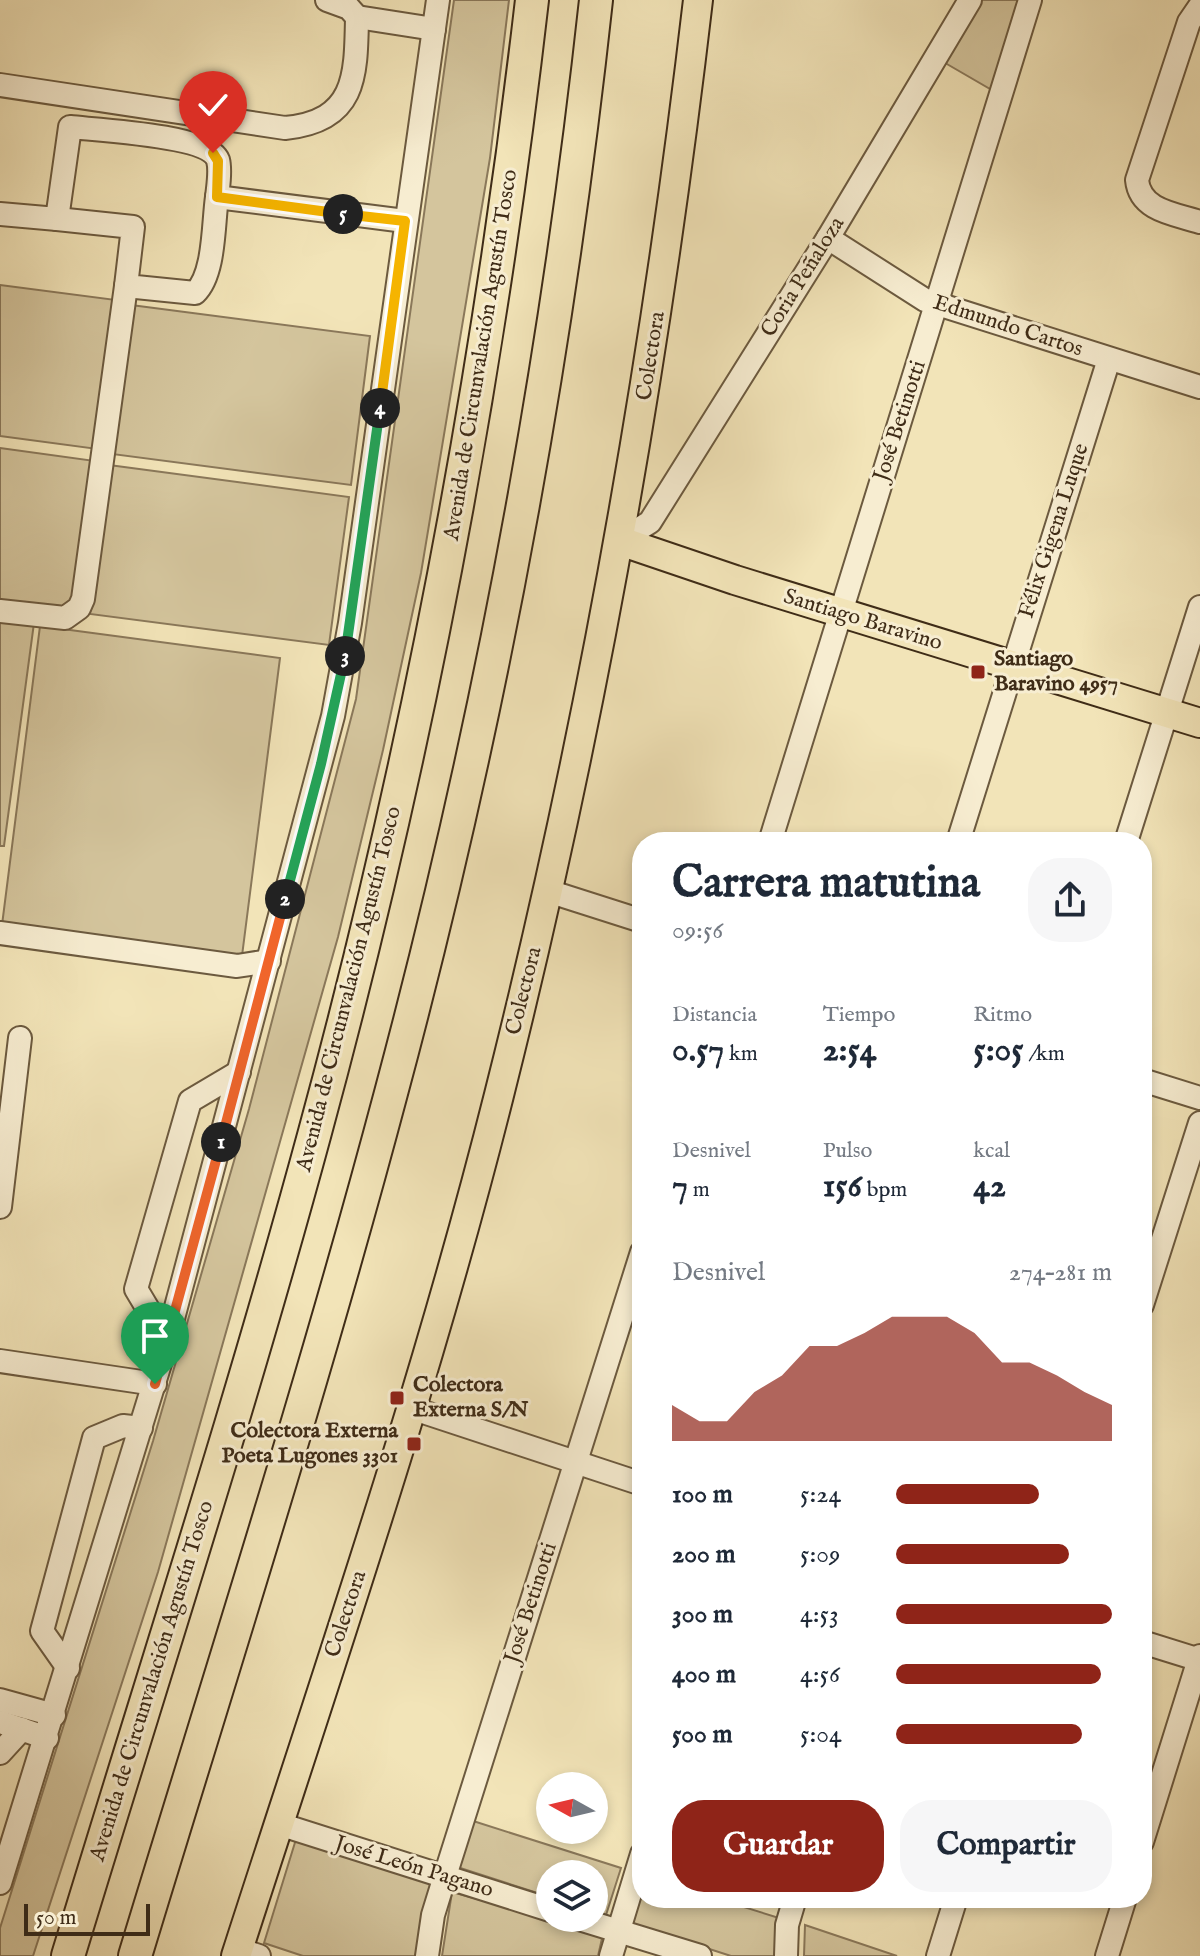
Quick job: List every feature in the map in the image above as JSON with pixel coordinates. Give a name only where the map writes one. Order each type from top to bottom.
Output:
[{"type":"highway","name":"Avenida de Circunvalación Agustín Tosco","points":[[68,1956],[293,1213],[376,891],[457,511],[497,272],[532,0]]},
{"type":"highway","points":[[135,1956],[343,1263],[392,1092],[440,898],[489,675],[534,439],[568,225],[596,0]]},
{"type":"main road","name":"Colectora","points":[[245,1954],[279,1824],[411,1408],[498,1100],[548,891],[620,541],[651,362],[698,0]]},
{"type":"main road","name":"Santiago Baravino","points":[[620,541],[1200,723]]},
{"type":"street","points":[[327,0],[349,8],[357,17],[434,29]]},
{"type":"street","points":[[0,1883],[155,1384],[321,764],[343,668],[438,0]]},
{"type":"street","name":"Coria Peñaloza","points":[[620,541],[650,522],[828,238],[970,0]]},
{"type":"street","name":"José Betinotti","points":[[773,832],[1030,0]]},
{"type":"street","points":[[1200,6],[1189,22],[1137,180],[1138,192],[1153,207],[1200,222]]},
{"type":"street","points":[[0,85],[285,128],[310,126],[326,119],[340,107],[347,95],[357,17]]},
{"type":"street","points":[[57,219],[70,127],[192,142],[213,153],[218,161],[217,197],[207,268],[201,287],[195,293],[126,286]]},
{"type":"street","points":[[217,197],[405,221]]},
{"type":"street","points":[[0,214],[133,227],[83,599],[79,608],[65,618],[0,611]]},
{"type":"street","name":"Edmundo Cartos","points":[[828,238],[913,293],[1200,387]]},
{"type":"street","name":"Félix Gigena Luque","points":[[961,832],[1109,359]]},
{"type":"street","points":[[1129,832],[1200,607]]},
{"type":"street","points":[[548,891],[632,918]]},
{"type":"street","points":[[0,933],[237,966],[269,961]]},
{"type":"street","points":[[0,1207],[20,1038]]},
{"type":"street","points":[[167,1341],[136,1289],[190,1101],[239,1072]]},
{"type":"street","points":[[1152,1083],[1200,1098]]},
{"type":"street","points":[[1152,1274],[1200,1123]]},
{"type":"street","name":"José Betinotti","points":[[427,1956],[433,1915],[632,1284]]},
{"type":"street","points":[[0,1361],[155,1384]]},
{"type":"street","points":[[411,1408],[632,1481]]},
{"type":"street","points":[[68,1668],[42,1631],[94,1438],[123,1426],[141,1428]]},
{"type":"street","points":[[1152,1645],[1200,1659],[1152,1810]]},
{"type":"street","points":[[0,1700],[54,1715]]},
{"type":"street","points":[[0,1753],[11,1725],[47,1738]]},
{"type":"street","name":"José León Pagano","points":[[279,1824],[536,1905]]},
{"type":"street","points":[[611,1956],[632,1886]]},
{"type":"street","points":[[786,1956],[787,1925],[792,1908]]},
{"type":"street","points":[[938,1956],[953,1908]]},
{"type":"street","points":[[1107,1956],[1122,1908]]},
{"type":"street","points":[[608,1928],[700,1956]]},
{"type":"shaded area","points":[[454,0],[509,0],[490,158],[421,573],[383,750],[338,937],[158,1572],[33,1956],[0,1956],[0,1928],[153,1441],[249,1109],[356,699]]},
{"type":"shaded area","points":[[975,0],[1022,0],[997,93],[940,60]]},
{"type":"shaded area","points":[[0,285],[116,300],[97,449],[0,436]]},
{"type":"shaded area","points":[[131,305],[370,336],[351,485],[112,454]]},
{"type":"shaded area","points":[[0,448],[95,461],[74,610],[0,600]]},
{"type":"shaded area","points":[[109,465],[349,497],[329,645],[90,614]]},
{"type":"shaded area","points":[[0,618],[34,623],[4,846],[0,846]]},
{"type":"shaded area","points":[[40,626],[280,658],[242,956],[2,925]]},
{"type":"shaded area","points":[[470,1820],[536,1841],[536,1844],[546,1844],[596,1860],[536,1860],[536,1892],[454,1866]]},
{"type":"shaded area","points":[[297,1836],[432,1880],[416,1956],[303,1956],[264,1943]]},
{"type":"shaded area","points":[[608,1864],[621,1868],[608,1909]]},
{"type":"shaded area","points":[[452,1892],[536,1915],[536,1932],[603,1934],[598,1956],[442,1956]]},
{"type":"shaded area","points":[[633,1908],[747,1908],[779,1918],[776,1956],[731,1956],[629,1923]]},
{"type":"shaded area","points":[[805,1925],[897,1956],[804,1956]]},
{"type":"place","name":"Santiago Baravino 4957","points":[[978,672]]},
{"type":"place","name":"Colectora Externa S/N","points":[[397,1398]]},
{"type":"place","name":"Colectora Externa Poeta Lugones 3301","points":[[414,1444]]},
{"type":"route","points":[[155,1384],[333,716],[350,623],[405,221],[217,197],[218,161],[213,153]]}]
